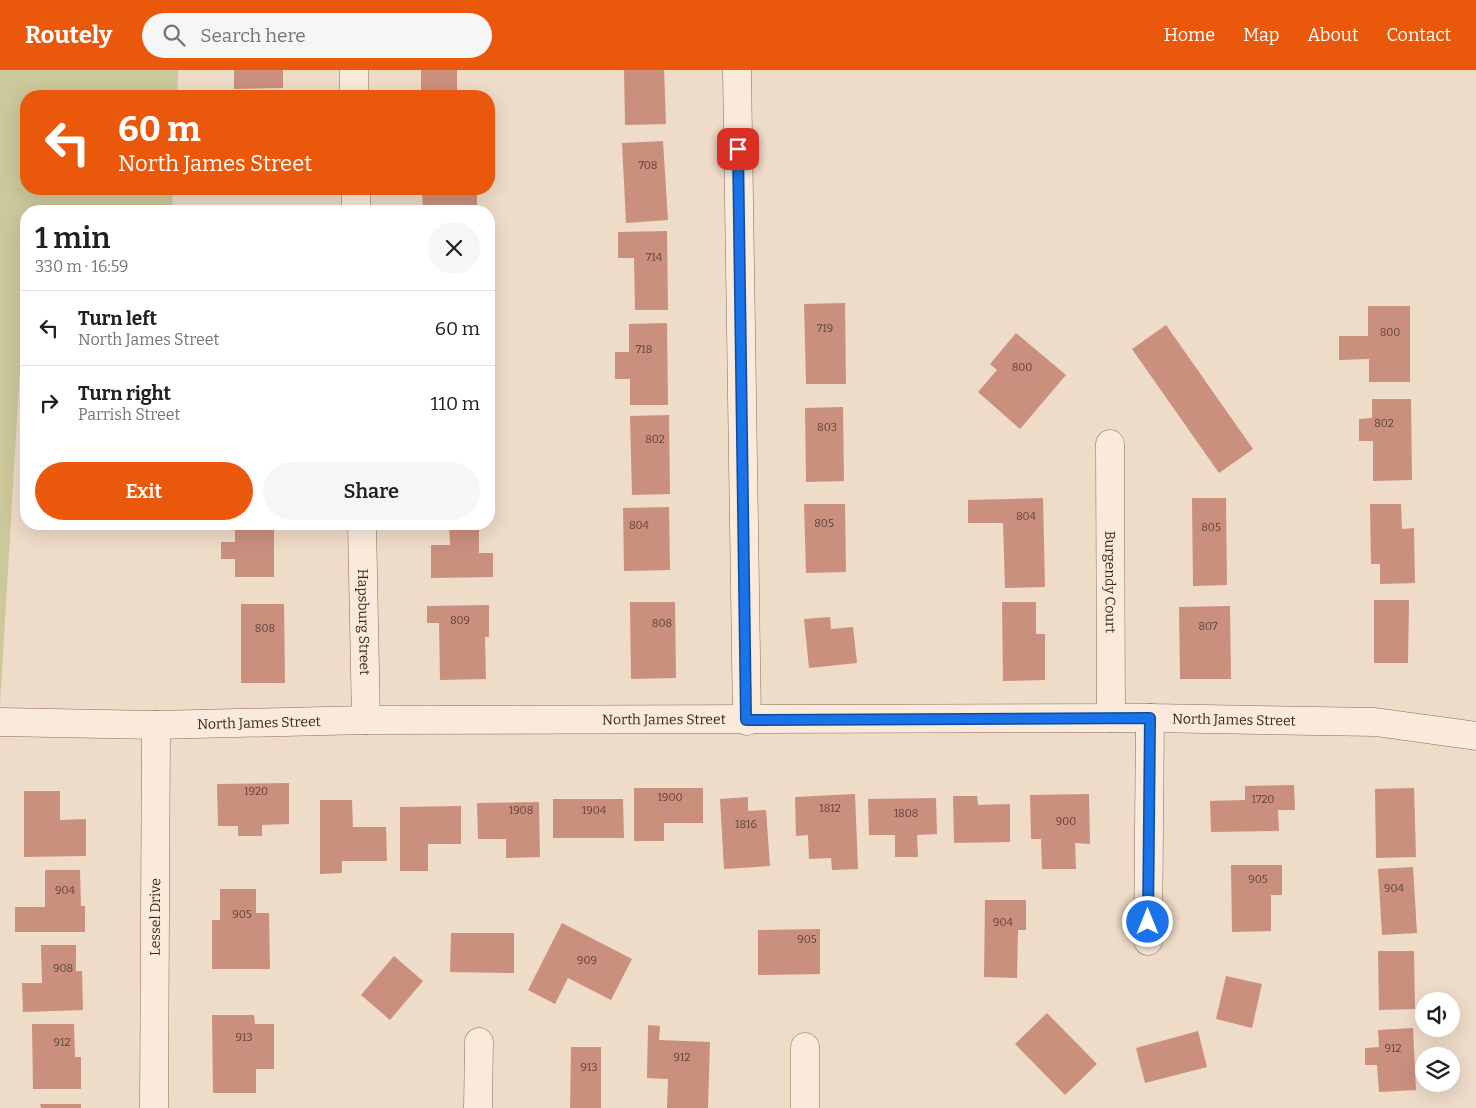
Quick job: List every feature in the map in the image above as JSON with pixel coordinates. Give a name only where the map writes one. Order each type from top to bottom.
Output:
[{"type":"street","points":[[354,70],[354,90]]},
{"type":"street","points":[[737,70],[746,720]]},
{"type":"street","name":"Burgendy Court","points":[[1110,444],[1111,718]]},
{"type":"street","name":"Hapsburg Street","points":[[362,530],[366,720]]},
{"type":"street","points":[[1148,941],[1150,718]]},
{"type":"street","name":"North James Street","points":[[0,722],[156,725],[366,720],[1150,718],[1375,722],[1476,736]]},
{"type":"street","name":"Lessel Drive","points":[[154,1108],[156,725]]},
{"type":"street","points":[[478,1108],[479,1042]]},
{"type":"street","points":[[805,1047],[805,1108]]},
{"type":"shaded area","points":[[0,70],[178,70],[177,90],[20,90],[20,195],[173,195],[172,205],[20,205],[20,368],[0,705]]},
{"type":"building","points":[[234,70],[283,70],[283,88],[234,89]]},
{"type":"building","points":[[421,70],[457,70],[457,90],[421,90]]},
{"type":"building","points":[[624,70],[664,70],[666,124],[625,125]]},
{"type":"building","points":[[663,141],[668,220],[626,223],[622,143]]},
{"type":"building","points":[[422,195],[477,195],[477,205],[423,205]]},
{"type":"building","points":[[667,231],[668,310],[635,310],[634,258],[618,258],[618,232]]},
{"type":"building","points":[[845,303],[846,384],[806,384],[804,304]]},
{"type":"building","points":[[1368,306],[1410,306],[1410,382],[1369,382],[1369,359],[1339,360],[1339,336],[1368,336]]},
{"type":"building","points":[[667,323],[668,405],[630,405],[630,379],[615,379],[615,352],[629,352],[629,324]]},
{"type":"building","points":[[1166,325],[1253,449],[1219,473],[1132,349]]},
{"type":"building","points":[[1016,333],[1066,375],[1020,429],[978,392],[997,370],[990,364]]},
{"type":"building","points":[[1372,399],[1411,399],[1412,480],[1373,481],[1373,441],[1359,441],[1359,419],[1372,418]]},
{"type":"building","points":[[843,407],[844,481],[806,482],[805,408]]},
{"type":"building","points":[[669,415],[670,494],[632,495],[630,416]]},
{"type":"building","points":[[1043,498],[1045,587],[1005,588],[1003,523],[968,523],[968,500]]},
{"type":"building","points":[[1192,498],[1226,498],[1227,585],[1193,586]]},
{"type":"building","points":[[804,504],[845,504],[846,572],[806,573]]},
{"type":"building","points":[[1370,504],[1401,504],[1402,529],[1414,528],[1415,583],[1380,584],[1380,564],[1371,564]]},
{"type":"building","points":[[669,507],[670,570],[624,571],[623,508]]},
{"type":"building","points":[[235,530],[274,530],[274,577],[235,577],[235,559],[221,559],[221,542],[235,542]]},
{"type":"building","points":[[449,530],[479,530],[479,553],[493,553],[493,577],[431,578],[431,545],[450,545]]},
{"type":"building","points":[[1374,600],[1409,600],[1408,663],[1374,663]]},
{"type":"building","points":[[630,602],[675,602],[676,678],[631,679]]},
{"type":"building","points":[[1002,602],[1036,602],[1036,634],[1045,634],[1045,680],[1003,681]]},
{"type":"building","points":[[241,604],[284,604],[285,683],[241,683]]},
{"type":"building","points":[[489,605],[489,637],[485,637],[486,679],[440,680],[439,623],[427,623],[427,606]]},
{"type":"building","points":[[1230,606],[1231,679],[1180,679],[1179,607]]},
{"type":"building","points":[[830,617],[831,629],[853,627],[857,663],[809,668],[804,619]]},
{"type":"building","points":[[289,783],[289,824],[262,825],[262,836],[238,836],[238,826],[218,826],[217,784]]},
{"type":"building","points":[[1294,785],[1295,810],[1278,810],[1279,831],[1211,832],[1210,801],[1245,800],[1245,786]]},
{"type":"building","points":[[634,788],[703,788],[703,823],[664,823],[664,841],[634,841]]},
{"type":"building","points":[[1414,788],[1416,857],[1376,858],[1375,789]]},
{"type":"building","points":[[24,791],[60,791],[60,820],[86,819],[86,856],[24,857]]},
{"type":"building","points":[[855,794],[858,869],[832,870],[831,858],[809,859],[808,835],[796,836],[795,797]]},
{"type":"building","points":[[1089,794],[1090,844],[1075,843],[1076,869],[1042,869],[1041,839],[1031,839],[1030,795]]},
{"type":"building","points":[[953,796],[977,796],[978,805],[1010,804],[1010,842],[954,843]]},
{"type":"building","points":[[748,797],[748,811],[766,810],[770,866],[724,869],[720,799]]},
{"type":"building","points":[[936,798],[937,834],[917,835],[918,857],[895,857],[895,835],[869,835],[868,799]]},
{"type":"building","points":[[553,799],[623,799],[624,838],[553,838]]},
{"type":"building","points":[[320,800],[352,800],[353,827],[386,827],[387,861],[342,861],[342,873],[320,874]]},
{"type":"building","points":[[539,802],[540,857],[506,858],[506,839],[478,839],[477,803]]},
{"type":"building","points":[[461,806],[461,844],[428,844],[428,871],[400,871],[400,807]]},
{"type":"building","points":[[1231,865],[1282,865],[1282,895],[1271,895],[1271,931],[1232,932]]},
{"type":"building","points":[[1413,867],[1417,933],[1382,935],[1378,869]]},
{"type":"building","points":[[45,870],[80,870],[81,906],[85,906],[85,932],[15,932],[15,907],[45,907]]},
{"type":"building","points":[[220,889],[256,889],[256,913],[269,913],[270,969],[212,969],[212,920],[220,920]]},
{"type":"building","points":[[985,900],[1026,900],[1026,930],[1018,930],[1017,978],[984,977]]},
{"type":"building","points":[[562,923],[632,959],[611,1000],[568,978],[555,1004],[528,990]]},
{"type":"building","points":[[820,929],[820,974],[758,975],[758,930]]},
{"type":"building","points":[[451,933],[514,933],[514,973],[450,972]]},
{"type":"building","points":[[41,945],[76,945],[76,971],[82,971],[83,1010],[23,1012],[22,983],[42,983]]},
{"type":"building","points":[[1378,951],[1414,951],[1415,1009],[1379,1010]]},
{"type":"building","points":[[394,956],[423,981],[390,1020],[361,995]]},
{"type":"building","points":[[1226,976],[1262,984],[1252,1028],[1216,1019]]},
{"type":"building","points":[[1047,1013],[1097,1064],[1065,1095],[1015,1044]]},
{"type":"building","points":[[212,1015],[254,1015],[255,1024],[274,1024],[274,1069],[256,1069],[256,1093],[213,1093]]},
{"type":"building","points":[[32,1024],[74,1024],[75,1057],[81,1057],[81,1089],[33,1089]]},
{"type":"building","points":[[648,1025],[660,1026],[659,1040],[710,1042],[708,1108],[667,1108],[668,1079],[647,1078]]},
{"type":"building","points":[[1413,1028],[1415,1090],[1379,1092],[1377,1065],[1365,1065],[1365,1048],[1379,1047],[1378,1030]]},
{"type":"building","points":[[1198,1031],[1207,1067],[1145,1083],[1136,1048]]},
{"type":"building","points":[[571,1047],[601,1047],[601,1108],[570,1108]]},
{"type":"building","points":[[40,1104],[81,1104],[81,1108],[41,1108]]},
{"type":"route","points":[[738,149],[746,720],[1150,718],[1148,922]]}]
